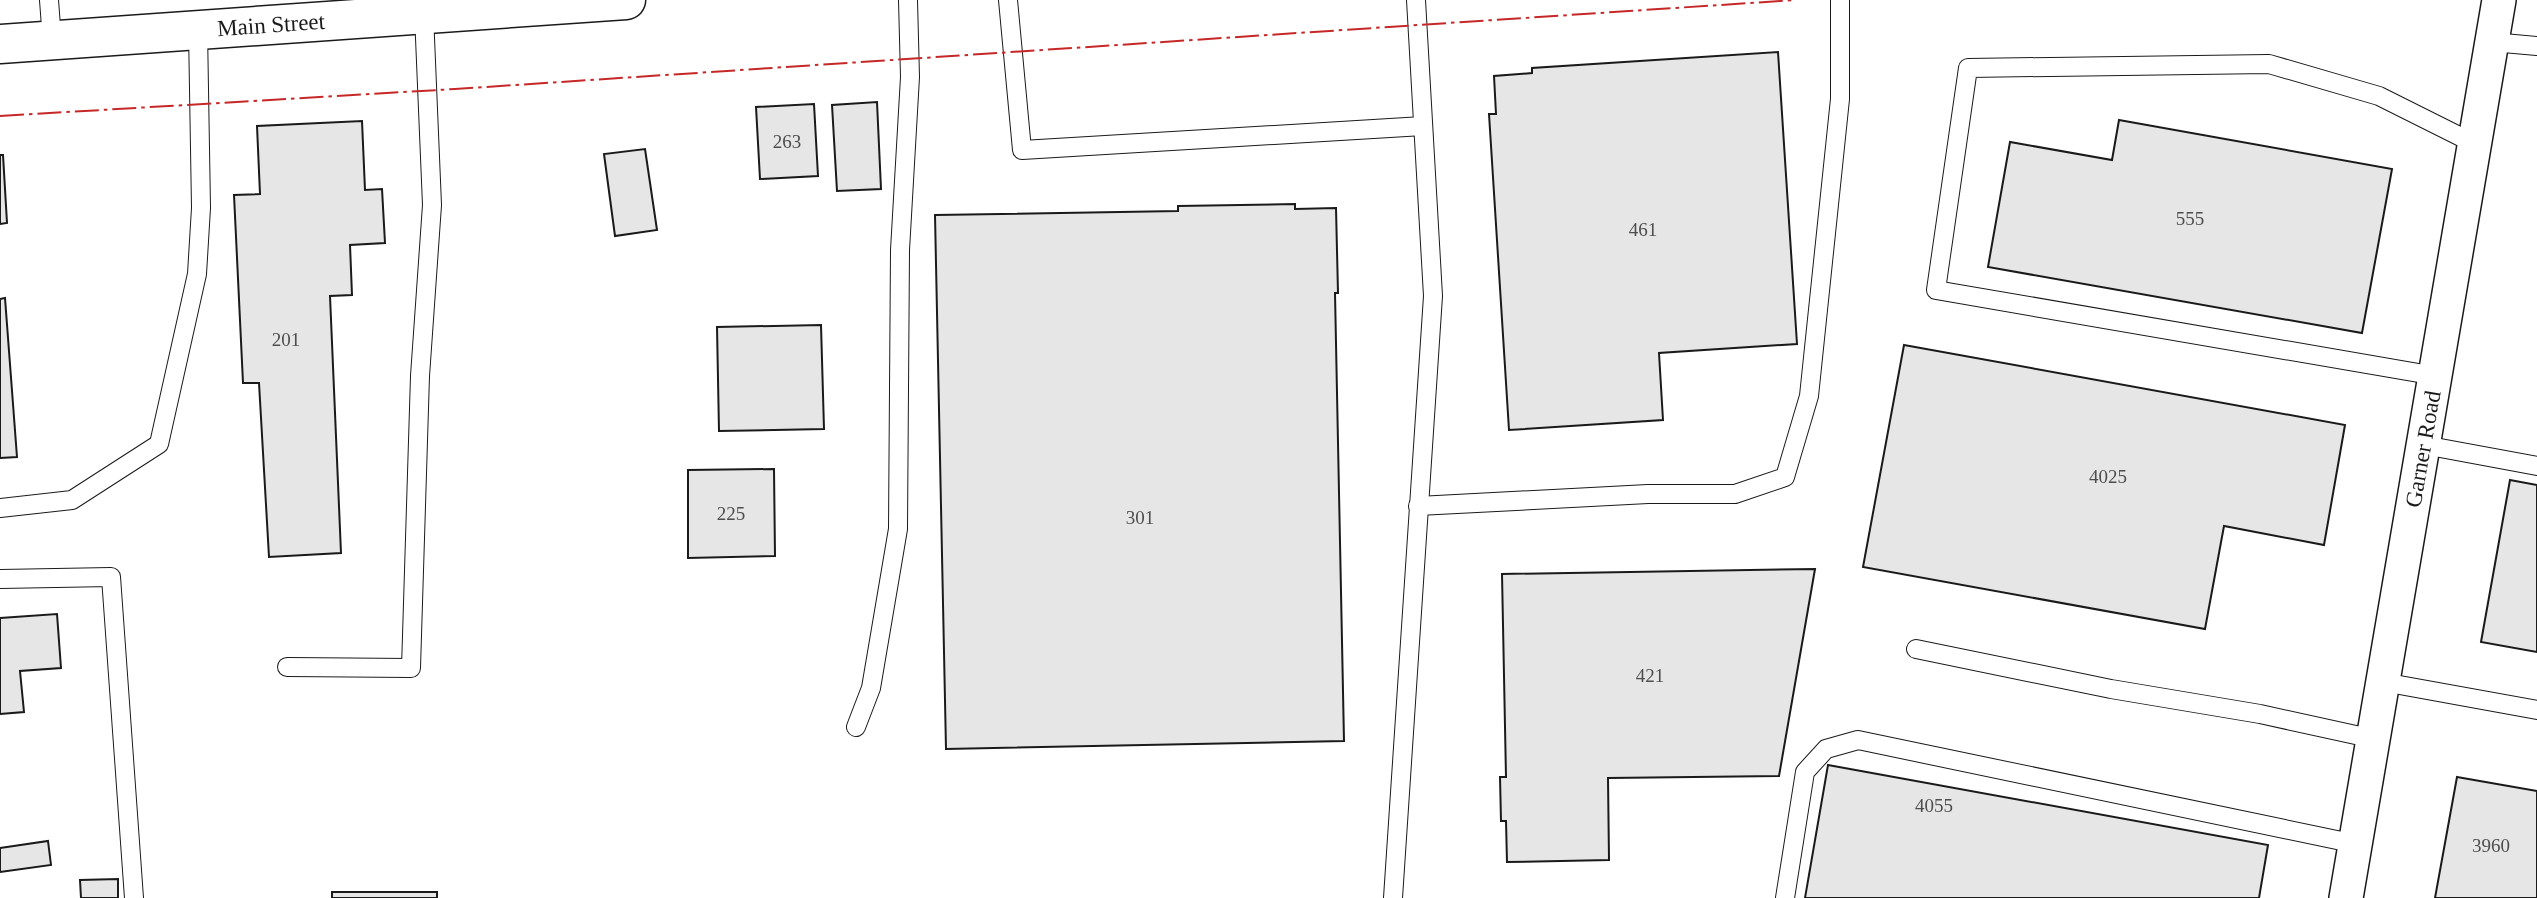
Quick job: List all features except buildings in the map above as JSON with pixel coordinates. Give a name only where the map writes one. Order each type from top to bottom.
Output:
[{"type":"main road","name":"Main Street","points":[[0,44],[626,0]]},
{"type":"street","name":"Garner Road","points":[[2347,898],[2499,0]]},
{"type":"lane","points":[[49,0],[51,40]]},
{"type":"lane","points":[[856,727],[871,688],[898,529],[900,250],[910,77],[908,0]]},
{"type":"lane","points":[[1008,0],[1022,150],[1423,126]]},
{"type":"lane","points":[[1393,898],[1433,296],[1416,0]]},
{"type":"lane","points":[[1419,506],[1648,494],[1735,494],[1785,477],[1809,396],[1839,99],[1840,0]]},
{"type":"lane","points":[[287,667],[411,668],[420,376],[432,205],[424,14]]},
{"type":"lane","points":[[0,508],[72,500],[159,444],[197,274],[201,208],[198,30]]},
{"type":"lane","points":[[2492,42],[2537,46]]},
{"type":"lane","points":[[2435,376],[1936,290],[1968,68],[2269,64],[2379,96],[2475,144]]},
{"type":"lane","points":[[2424,445],[2537,466]]},
{"type":"lane","points":[[0,579],[111,577],[135,898]]},
{"type":"lane","points":[[1916,649],[2111,689],[2260,714],[2374,739]]},
{"type":"lane","points":[[2383,682],[2537,710]]},
{"type":"lane","points":[[1785,898],[1805,772],[1826,749],[1858,740],[2356,844]]},
{"type":"power","points":[[0,116],[455,89],[1795,0]]}]
